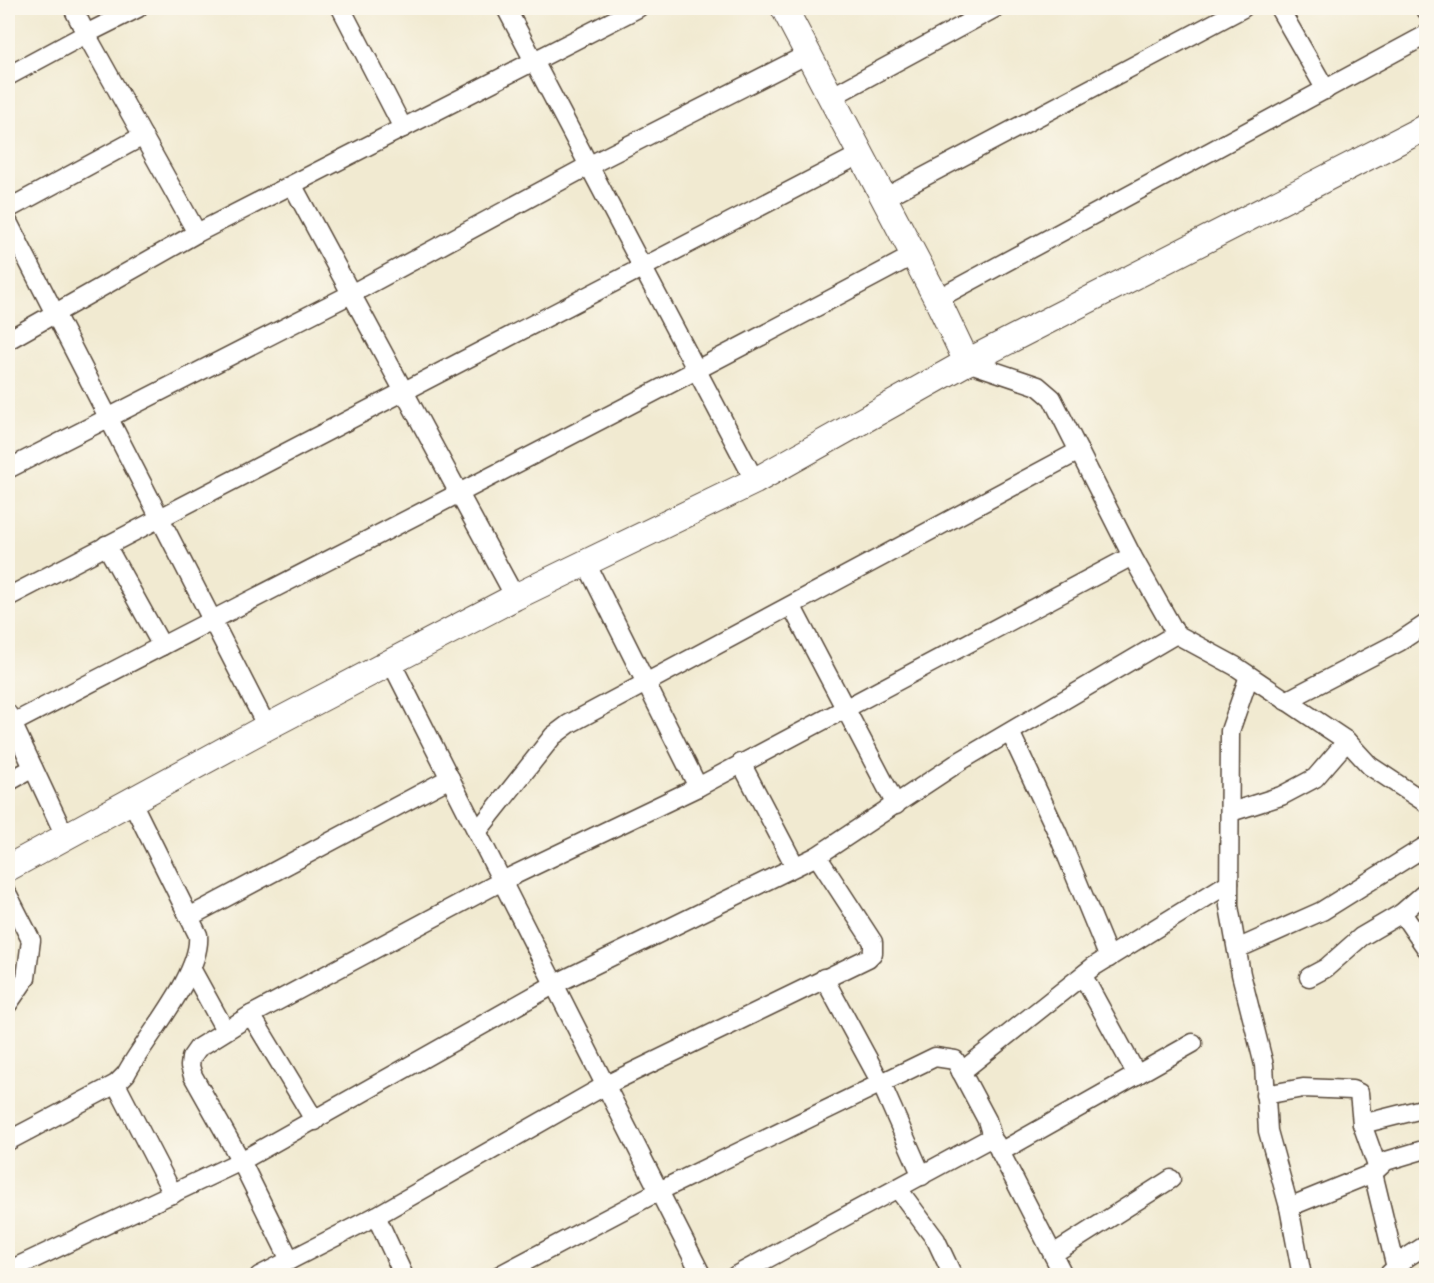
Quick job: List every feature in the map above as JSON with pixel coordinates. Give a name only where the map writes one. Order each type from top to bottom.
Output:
[{"type":"street","points":[[73,8],[197,232]]},
{"type":"street","points":[[8,76],[138,8]]},
{"type":"street","points":[[342,8],[403,128]]},
{"type":"street","points":[[506,8],[755,481]]},
{"type":"street","points":[[8,340],[197,232],[293,186],[533,60],[638,8]]},
{"type":"street","points":[[784,8],[937,299],[967,362],[1038,386],[1052,398],[1132,556],[1176,634],[1249,676],[1347,741],[1370,766],[1426,803]]},
{"type":"street","points":[[831,97],[995,8]]},
{"type":"street","points":[[884,198],[1243,8]]},
{"type":"street","points":[[1279,8],[1326,90]]},
{"type":"street","points":[[937,299],[1426,35]]},
{"type":"street","points":[[8,469],[351,294],[588,166],[808,54]]},
{"type":"street","points":[[8,868],[267,727],[515,597],[755,481],[967,362],[1426,127]]},
{"type":"street","points":[[8,209],[143,136]]},
{"type":"street","points":[[8,597],[158,517],[861,154]]},
{"type":"street","points":[[293,186],[515,597]]},
{"type":"street","points":[[8,222],[53,315],[267,727]]},
{"type":"street","points":[[64,836],[10,719],[213,620],[458,492],[698,371],[914,255]]},
{"type":"street","points":[[477,832],[553,736],[569,724],[792,607],[1079,451]]},
{"type":"street","points":[[105,545],[162,646]]},
{"type":"street","points":[[291,1260],[190,1066],[198,1048],[251,1015],[502,881],[698,787],[1132,556]]},
{"type":"street","points":[[586,563],[698,787]]},
{"type":"street","points":[[792,607],[896,805]]},
{"type":"street","points":[[1287,701],[1380,653],[1426,624]]},
{"type":"street","points":[[8,1271],[241,1161],[555,984],[816,856],[962,760],[1011,734],[1176,634]]},
{"type":"street","points":[[391,662],[702,1275]]},
{"type":"street","points":[[1249,676],[1230,731],[1231,812],[1228,906],[1264,1065],[1264,1095],[1268,1131],[1289,1207],[1302,1275]]},
{"type":"street","points":[[1011,734],[1058,834],[1109,958]]},
{"type":"street","points":[[1231,812],[1281,796],[1315,778],[1347,741]]},
{"type":"street","points":[[741,763],[795,866]]},
{"type":"street","points":[[8,782],[33,768]]},
{"type":"street","points":[[189,917],[450,778]]},
{"type":"street","points":[[8,1141],[116,1084],[126,1074],[192,970],[199,947],[198,935],[131,800]]},
{"type":"street","points":[[1237,949],[1322,911],[1426,846]]},
{"type":"street","points":[[259,1275],[376,1216],[606,1085],[867,958],[874,948],[816,856]]},
{"type":"street","points":[[961,1072],[1083,976],[1229,883]]},
{"type":"street","points":[[1309,977],[1326,968],[1361,937],[1402,913],[1426,891]]},
{"type":"street","points":[[8,895],[31,940],[26,978],[8,1004]]},
{"type":"street","points":[[1402,913],[1426,948]]},
{"type":"street","points":[[192,970],[225,1030]]},
{"type":"street","points":[[1083,976],[1137,1075]]},
{"type":"street","points":[[824,978],[881,1083],[922,1176]]},
{"type":"street","points":[[251,1015],[315,1121]]},
{"type":"street","points":[[735,1275],[922,1176],[996,1145],[1137,1075],[1193,1043]]},
{"type":"street","points":[[498,1275],[659,1191],[935,1057],[955,1060],[987,1120],[996,1145],[1064,1275]]},
{"type":"street","points":[[116,1084],[173,1194]]},
{"type":"street","points":[[1264,1095],[1303,1088],[1352,1090],[1359,1093],[1362,1124],[1375,1170],[1392,1272],[1426,1245]]},
{"type":"street","points":[[1362,1124],[1426,1108]]},
{"type":"street","points":[[1289,1207],[1375,1170],[1395,1158],[1426,1149]]},
{"type":"street","points":[[1053,1254],[1171,1179]]},
{"type":"street","points":[[897,1189],[936,1240],[953,1275]]},
{"type":"street","points":[[376,1216],[404,1275]]}]
